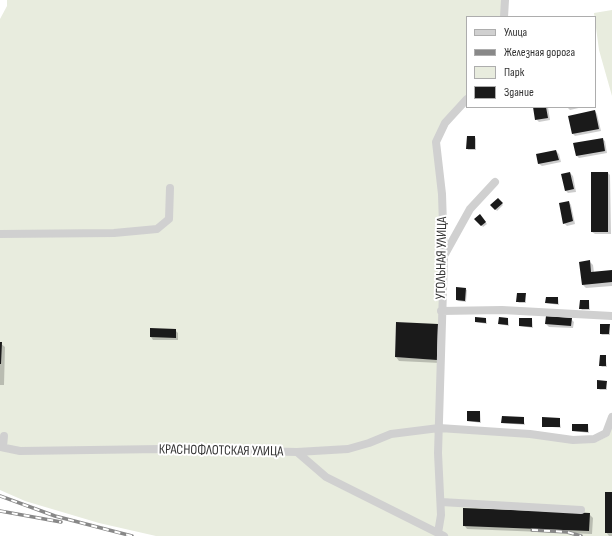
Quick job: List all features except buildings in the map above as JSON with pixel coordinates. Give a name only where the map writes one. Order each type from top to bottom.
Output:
[{"type":"street","points":[[504,16],[505,0]]},
{"type":"street","name":"УГОЛЬНАЯ УЛИЦА","points":[[441,534],[438,453],[441,311],[444,257],[442,194],[436,142],[445,123],[466,100]]},
{"type":"street","points":[[444,257],[454,234],[470,209],[495,182]]},
{"type":"street","points":[[0,234],[114,233],[157,229],[169,219],[170,188]]},
{"type":"street","points":[[441,311],[502,310],[612,316]]},
{"type":"street","points":[[297,452],[348,449],[369,443],[390,434],[439,428],[530,434],[573,440],[594,439],[606,433],[612,417]]},
{"type":"street","points":[[1,447],[4,436]]},
{"type":"street","name":"КРАСНОФЛОТСКАЯ УЛИЦА","points":[[1,447],[20,451],[161,449],[297,452],[326,477],[441,534]]},
{"type":"street","points":[[441,502],[581,510]]},
{"type":"green space","points":[[7,0],[505,0],[504,16],[466,16],[466,100],[436,142],[442,194],[441,325],[396,322],[395,357],[440,360],[439,427],[596,442],[608,436],[612,427],[612,536],[156,536],[99,523],[25,501],[0,490],[0,19],[7,6]]},
{"type":"green space","points":[[612,10],[612,96],[599,50],[596,16],[594,16],[594,13]]},
{"type":"railway","points":[[0,496],[55,516],[132,536]]},
{"type":"railway","points":[[0,511],[61,522]]},
{"type":"railway","points":[[532,530],[567,532],[581,536]]}]
